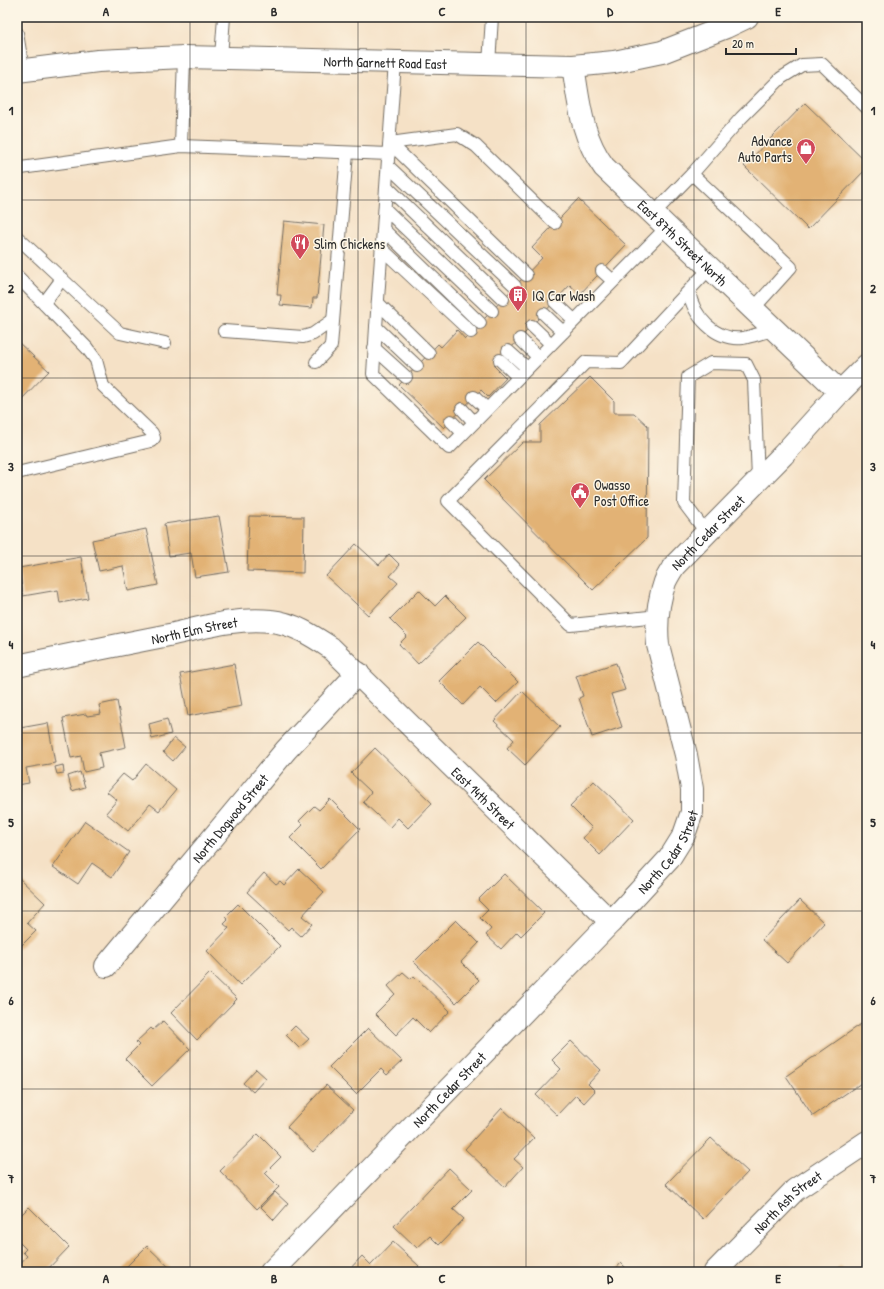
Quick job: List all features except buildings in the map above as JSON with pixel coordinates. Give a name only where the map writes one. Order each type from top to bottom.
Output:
[{"type":"street","name":"North Garnett Road East","points":[[20,71],[98,61],[184,57],[574,66],[614,62],[662,52],[726,27],[747,17]]},
{"type":"street","name":"East 87th Street North","points":[[574,66],[582,116],[589,144],[604,167],[840,392]]},
{"type":"street","name":"North Cedar Street","points":[[271,1272],[611,922],[669,859],[684,835],[692,812],[692,789],[686,755],[658,645],[657,630],[661,597],[665,582],[674,566],[783,455],[840,392],[867,365]]},
{"type":"street","name":"North Elm Street","points":[[17,666],[199,628],[244,621],[272,621],[294,627],[315,638],[331,648],[358,673]]},
{"type":"street","name":"East 14th Street","points":[[358,673],[611,922]]},
{"type":"street","name":"North Dogwood Street","points":[[106,966],[286,750],[358,673]]},
{"type":"street","name":"North Ash Street","points":[[715,1272],[795,1190],[867,1142]]},
{"type":"lane","points":[[221,57],[224,17]]},
{"type":"lane","points":[[489,64],[492,17]]},
{"type":"lane","points":[[17,33],[20,71]]},
{"type":"lane","points":[[181,146],[184,57]]},
{"type":"lane","points":[[395,62],[373,374],[449,448],[613,281],[660,220],[692,174],[741,118],[781,78],[802,65],[822,64],[867,108]]},
{"type":"lane","points":[[17,171],[21,168],[181,146],[389,154],[457,134],[476,146],[554,224]]},
{"type":"lane","points":[[316,362],[331,346],[346,153]]},
{"type":"lane","points":[[389,154],[526,275]]},
{"type":"lane","points":[[389,154],[515,286]]},
{"type":"lane","points":[[692,174],[791,267],[752,309]]},
{"type":"lane","points":[[387,187],[503,299]]},
{"type":"lane","points":[[385,209],[492,311]]},
{"type":"lane","points":[[384,230],[480,323]]},
{"type":"lane","points":[[17,237],[120,333],[165,343]]},
{"type":"lane","points":[[382,249],[471,332]]},
{"type":"lane","points":[[659,616],[570,625],[448,501],[586,362],[621,363],[710,268]]},
{"type":"lane","points":[[602,271],[613,281]]},
{"type":"lane","points":[[17,276],[87,348],[96,360],[103,386],[152,433],[154,438],[151,441],[17,473]]},
{"type":"lane","points":[[44,303],[62,279]]},
{"type":"lane","points":[[689,291],[691,302],[695,310],[712,330],[733,338],[743,338],[774,330]]},
{"type":"lane","points":[[555,302],[574,320]]},
{"type":"lane","points":[[378,303],[429,354]]},
{"type":"lane","points":[[544,314],[563,332]]},
{"type":"lane","points":[[224,331],[303,337],[313,334],[333,320]]},
{"type":"lane","points":[[532,326],[551,344]]},
{"type":"lane","points":[[376,327],[417,366]]},
{"type":"lane","points":[[520,339],[538,357]]},
{"type":"lane","points":[[374,348],[406,377]]},
{"type":"lane","points":[[508,351],[522,372]]},
{"type":"lane","points":[[500,360],[522,372]]},
{"type":"lane","points":[[706,532],[684,503],[688,377],[711,363],[746,364],[754,380],[758,479]]},
{"type":"lane","points":[[474,397],[487,409]]},
{"type":"lane","points":[[462,409],[474,422]]},
{"type":"lane","points":[[451,421],[463,433]]},
{"type":"place","name":"Advance Auto Parts","points":[[806,165]]},
{"type":"place","name":"Slim Chickens","points":[[300,260]]},
{"type":"place","name":"IQ Car Wash","points":[[518,312]]},
{"type":"place","name":"Owasso Post Office","points":[[580,509]]}]
